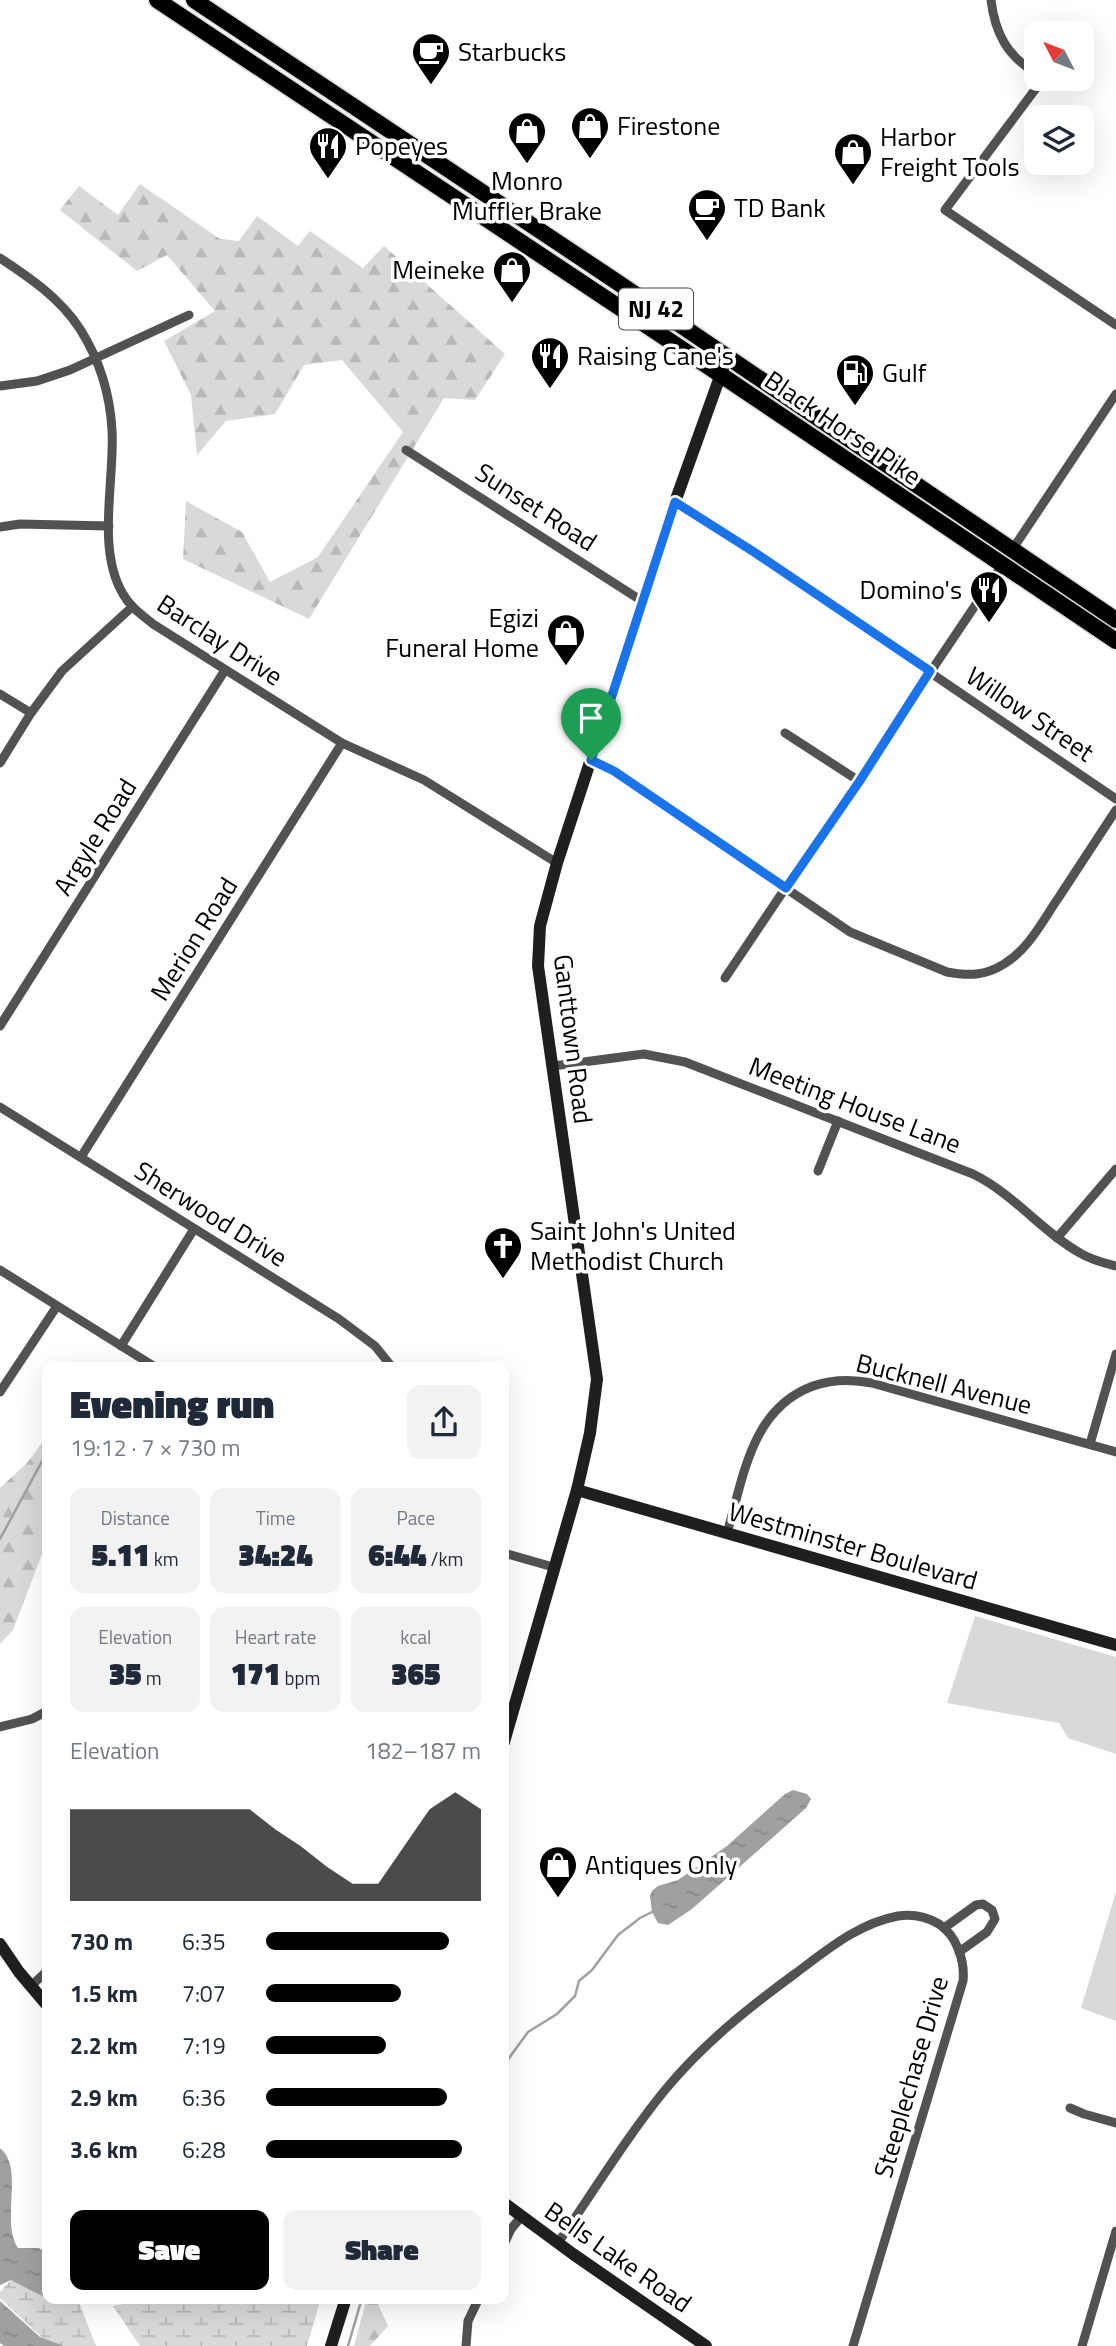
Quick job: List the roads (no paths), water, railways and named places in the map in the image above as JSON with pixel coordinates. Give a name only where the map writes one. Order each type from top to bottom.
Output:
[{"type":"highway","name":"Black Horse Pike","points":[[158,0],[1114,637]]},
{"type":"highway","name":"Black Horse Pike","points":[[194,0],[1116,620]]},
{"type":"highway","points":[[242,56],[254,55],[348,115],[359,112]]},
{"type":"street","points":[[990,0],[1000,37],[1014,58],[1024,65]]},
{"type":"street","points":[[1034,91],[945,210],[1116,325]]},
{"type":"street","name":"Barclay Drive","points":[[0,258],[54,298],[79,328],[95,359],[105,386],[112,433],[109,526],[114,570],[123,594],[132,607],[153,624],[342,743],[424,780],[557,863]]},
{"type":"street","points":[[0,386],[48,378],[189,316]]},
{"type":"street","name":"Ganttown Road","points":[[509,1724],[577,1490],[590,1433],[597,1379],[538,966],[540,926],[557,863],[642,601],[727,357]]},
{"type":"street","points":[[1012,550],[1116,394]]},
{"type":"street","name":"Sunset Road","points":[[406,450],[642,601]]},
{"type":"street","name":"Willow Street","points":[[675,502],[754,552],[1116,799]]},
{"type":"street","points":[[0,527],[53,524],[109,526]]},
{"type":"street","points":[[725,978],[1003,564]]},
{"type":"street","points":[[0,763],[31,713],[62,671],[132,607]]},
{"type":"street","name":"Argyle Road","points":[[0,1026],[225,670]]},
{"type":"street","points":[[0,694],[31,713]]},
{"type":"street","points":[[785,733],[859,782]]},
{"type":"street","name":"Merion Road","points":[[81,1157],[342,743]]},
{"type":"street","points":[[591,760],[614,771],[862,939],[947,972],[973,975],[986,973],[1003,965],[1028,943],[1116,810]]},
{"type":"street","name":"Meeting House Lane","points":[[553,1066],[630,1055],[657,1055],[694,1065],[982,1178],[1006,1194],[1057,1238],[1087,1257],[1116,1266]]},
{"type":"street","name":"Sherwood Drive","points":[[0,1107],[354,1329],[375,1346],[389,1362]]},
{"type":"street","points":[[818,1171],[838,1121]]},
{"type":"street","points":[[1057,1238],[1116,1169]]},
{"type":"street","points":[[121,1346],[194,1229]]},
{"type":"street","points":[[0,1270],[147,1362]]},
{"type":"street","points":[[0,1392],[57,1306]]},
{"type":"street","points":[[1090,1444],[1116,1354]]},
{"type":"street","name":"Bucknell Avenue","points":[[727,1533],[750,1452],[765,1421],[787,1399],[830,1381],[872,1383],[1116,1452]]},
{"type":"street","name":"Westminster Boulevard","points":[[577,1490],[1116,1644]]},
{"type":"street","points":[[509,1554],[553,1567]]},
{"type":"street","points":[[0,1727],[32,1719],[42,1713]]},
{"type":"street","points":[[558,2243],[664,2091],[700,2052],[741,2015],[828,1949],[874,1923],[899,1916],[910,1915],[931,1920],[944,1928],[976,1905],[982,1904],[992,1910],[995,1919],[991,1928],[959,1951]]},
{"type":"street","name":"Steeplechase Drive","points":[[853,2346],[964,1975],[959,1951],[944,1928]]},
{"type":"street","points":[[0,1944],[42,2000]]},
{"type":"street","points":[[30,1987],[42,1976]]},
{"type":"street","points":[[1070,2108],[1116,2123]]},
{"type":"street","name":"Bells Lake Road","points":[[509,2207],[706,2346]]},
{"type":"street","points":[[509,2233],[521,2217]]},
{"type":"street","points":[[1082,2346],[1116,2231]]},
{"type":"street","points":[[331,2346],[344,2304]]},
{"type":"street","points":[[466,2346],[468,2321],[476,2304]]},
{"type":"water","points":[[793,1790],[807,1794],[811,1799],[806,1808],[692,1909],[668,1925],[658,1923],[652,1912],[652,1891],[658,1886],[678,1880],[727,1846],[785,1794]]},
{"type":"water","points":[[0,2148],[11,2168],[13,2237],[18,2248],[42,2250],[42,2296],[11,2280],[0,2285]]},
{"type":"water","points":[[0,2301],[40,2337],[64,2346],[4,2346],[0,2343]]},
{"type":"waterway","points":[[0,1539],[42,1461]]},
{"type":"waterway","points":[[509,2058],[528,2032],[557,2014],[575,1996],[579,1981],[592,1970],[618,1935],[654,1911]]},
{"type":"waterway","points":[[348,2346],[360,2304]]},
{"type":"place","name":"Starbucks","points":[[431,86]]},
{"type":"place","name":"Firestone","points":[[590,160]]},
{"type":"place","name":"Monro Muffler Brake","points":[[527,165]]},
{"type":"place","name":"Popeyes","points":[[328,180]]},
{"type":"place","name":"Harbor Freight Tools","points":[[853,186]]},
{"type":"place","name":"TD Bank","points":[[707,242]]},
{"type":"place","name":"Meineke","points":[[512,304]]},
{"type":"place","name":"Raising Cane's","points":[[550,390]]},
{"type":"place","name":"Gulf","points":[[855,407]]},
{"type":"place","name":"Domino's","points":[[989,624]]},
{"type":"place","name":"Egizi Funeral Home","points":[[566,667]]},
{"type":"place","name":"Saint John's United Methodist Church","points":[[503,1280]]},
{"type":"place","name":"Antiques Only","points":[[558,1899]]}]
